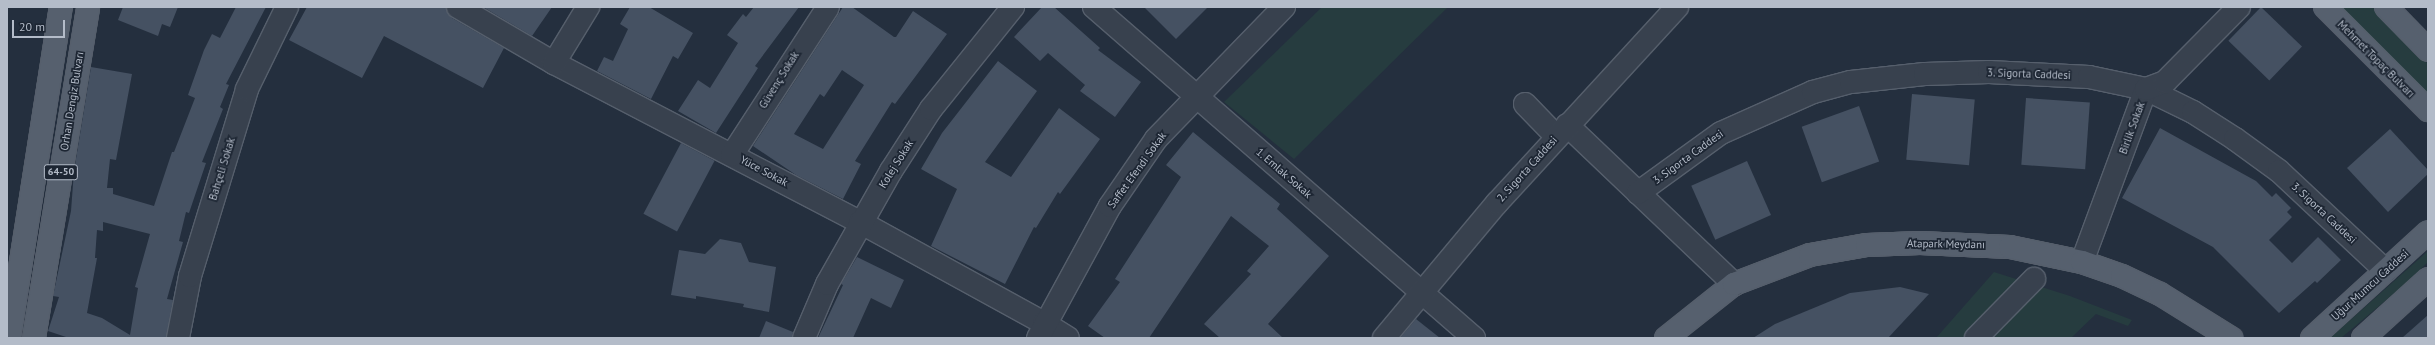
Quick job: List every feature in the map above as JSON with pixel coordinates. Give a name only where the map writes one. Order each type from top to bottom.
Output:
[{"type":"main road","name":"64-50","points":[[9,338],[60,7]]},
{"type":"main road","name":"Orhan Dengiz Bulvarı","points":[[34,338],[88,7]]},
{"type":"main road","name":"Mehmet Topaç Bulvarı","points":[[2325,7],[2428,110]]},
{"type":"main road","points":[[2386,7],[2428,50]]},
{"type":"main road","name":"Uğur Mumcu Caddesi","points":[[2312,338],[2428,232]]},
{"type":"main road","name":"Atapark Meydanı","points":[[1666,338],[1734,284],[1810,255],[1867,245],[1976,244],[2039,252],[2082,262],[2122,276],[2160,294],[2231,338]]},
{"type":"main road","points":[[2363,338],[2428,279]]},
{"type":"street","name":"Bahçeli Sokak","points":[[178,338],[190,276],[246,89],[287,7]]},
{"type":"street","name":"Yüce Sokak","points":[[458,7],[554,62],[860,222],[1041,330],[1068,338]]},
{"type":"street","points":[[554,62],[588,7]]},
{"type":"street","name":"Güvenç Sokak","points":[[732,155],[828,7]]},
{"type":"street","name":"Kolej Sokak","points":[[804,338],[827,284],[860,222],[931,109],[1013,7]]},
{"type":"street","name":"1. Emlak Sokak","points":[[1094,7],[1474,338]]},
{"type":"street","name":"Saffet Efendi Sokak","points":[[1041,330],[1110,206],[1156,139],[1284,7]]},
{"type":"street","name":"2. Sigorta Caddesi","points":[[1384,338],[1561,131],[1677,7]]},
{"type":"street","name":"Birlik Sokak","points":[[2082,262],[2146,89],[2165,82],[2239,7]]},
{"type":"street","name":"3. Sigorta Caddesi","points":[[1638,193],[1721,132],[1806,95],[1851,82],[1925,74],[1989,72],[2089,77],[2146,89],[2193,112],[2279,170],[2386,271]]},
{"type":"street","points":[[1525,104],[1638,193],[1734,284]]},
{"type":"street","points":[[1976,338],[2034,279]]},
{"type":"green space","points":[[1322,7],[1448,7],[1294,159],[1224,102]]},
{"type":"green space","points":[[2342,7],[2373,7],[2428,64],[2428,95]]},
{"type":"green space","points":[[2428,251],[2428,262],[2403,286],[2341,338],[2330,338]]},
{"type":"green space","points":[[1994,272],[2070,296],[2132,320],[2128,326],[2096,314],[2071,338],[1936,338]]},
{"type":"building","points":[[123,7],[178,7],[170,27],[162,24],[158,36],[118,20]]},
{"type":"building","points":[[236,7],[266,7],[226,84],[229,85],[220,107],[223,109],[202,162],[206,163],[189,213],[186,212],[179,241],[183,242],[167,299],[173,300],[166,338],[69,338],[48,331],[59,297],[53,296],[71,211],[74,171],[91,67],[132,74],[116,160],[110,159],[107,188],[113,188],[113,194],[154,206],[172,152],[174,152],[195,98],[188,95],[204,50],[212,34],[220,38]],"holes":[[[103,222],[150,234],[135,287],[138,288],[130,335],[102,318],[87,313],[97,258],[95,258],[97,230],[103,231]]]},
{"type":"building","points":[[307,7],[446,7],[452,18],[504,48],[483,88],[384,36],[362,78],[289,40]]},
{"type":"building","points":[[483,7],[552,7],[532,36]]},
{"type":"building","points":[[630,7],[649,7],[693,33],[678,59],[673,56],[651,99],[597,71],[604,57],[613,61],[628,29],[620,24]]},
{"type":"building","points":[[754,7],[799,7],[755,66],[758,68],[716,133],[678,111],[698,80],[710,88],[738,43],[727,35],[743,14],[746,17]]},
{"type":"building","points":[[843,7],[852,7],[894,37],[896,37],[913,11],[947,34],[895,104],[892,102],[855,161],[861,164],[843,199],[796,175],[753,146]],"holes":[[[842,70],[864,85],[823,149],[794,134],[820,94],[824,97]]]},
{"type":"building","points":[[1042,7],[1054,7],[1100,48],[1098,50],[1141,82],[1115,117],[1080,91],[1085,85],[1048,53],[1040,61],[1014,37]]},
{"type":"building","points":[[1144,7],[1208,7],[1176,39]]},
{"type":"building","points":[[2261,7],[2302,47],[2269,80],[2228,41]]},
{"type":"building","points":[[998,61],[1037,91],[985,162],[1011,177],[1059,108],[1100,139],[1060,194],[1058,192],[1036,228],[1034,227],[1005,284],[931,246],[957,189],[921,169],[942,133]]},
{"type":"building","points":[[1912,94],[1975,99],[1969,165],[1906,160]]},
{"type":"building","points":[[2026,98],[2090,102],[2085,169],[2021,165]]},
{"type":"building","points":[[1859,106],[1879,161],[1822,182],[1802,127]]},
{"type":"building","points":[[2160,128],[2256,181],[2272,197],[2276,193],[2291,208],[2287,212],[2292,217],[2269,240],[2292,263],[2318,237],[2341,260],[2317,283],[2315,281],[2279,313],[2213,247],[2122,198]]},
{"type":"building","points":[[2390,129],[2428,170],[2428,174],[2388,212],[2347,168]]},
{"type":"building","points":[[1193,132],[1280,204],[1277,209],[1329,256],[1268,324],[1283,338],[1220,338],[1204,324],[1251,274],[1247,271],[1269,246],[1231,216],[1149,338],[1105,338],[1088,326],[1120,282],[1115,279],[1181,177],[1166,165]]},
{"type":"building","points":[[681,143],[715,161],[677,231],[643,214]]},
{"type":"building","points":[[1747,161],[1771,215],[1715,240],[1691,186]]},
{"type":"building","points":[[720,239],[741,243],[749,262],[776,267],[769,312],[743,307],[744,304],[696,296],[696,299],[671,295],[679,250],[705,254]]},
{"type":"building","points":[[857,257],[904,280],[891,308],[871,298],[853,338],[818,338],[843,285],[841,284]]},
{"type":"building","points":[[1900,287],[1929,294],[1888,338],[1753,338],[1775,324],[1850,293]]},
{"type":"building","points":[[2428,315],[2428,338],[2402,338]]},
{"type":"building","points":[[1416,319],[1440,338],[1400,338]]},
{"type":"building","points":[[766,321],[793,332],[792,338],[759,338]]}]
